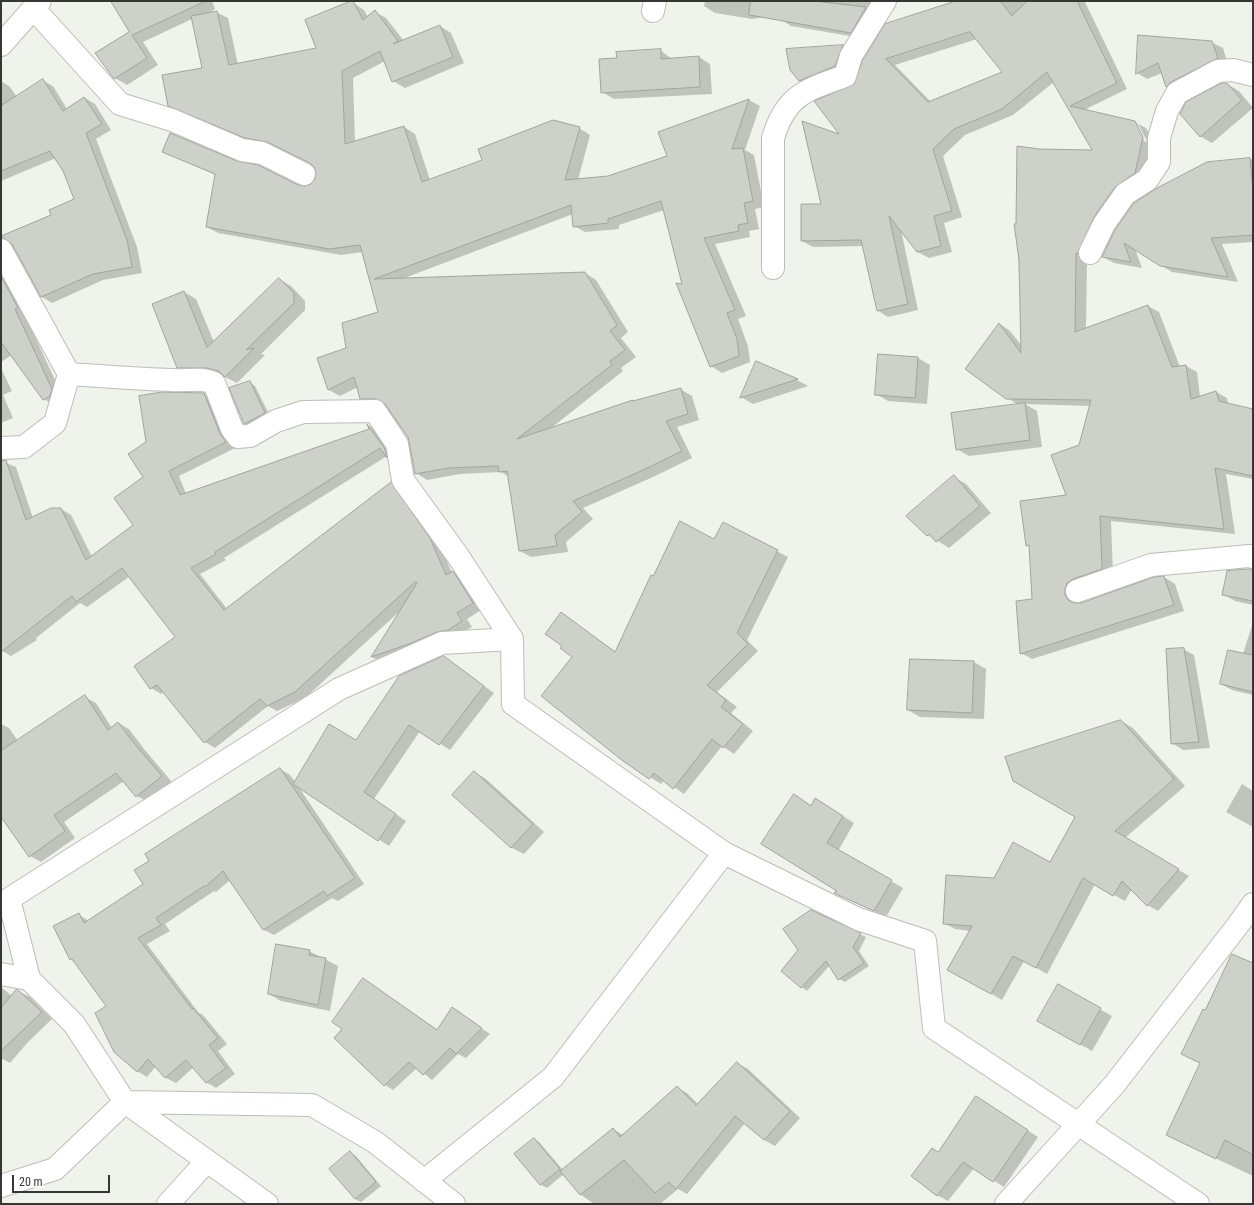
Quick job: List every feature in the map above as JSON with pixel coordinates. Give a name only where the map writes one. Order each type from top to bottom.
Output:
[{"type":"street","points":[[773,268],[773,138],[779,118],[793,100],[814,87],[845,76],[851,56],[885,1]]},
{"type":"street","points":[[1,45],[37,5],[120,104],[172,120],[242,150],[262,153],[304,174]]},
{"type":"street","points":[[1090,253],[1104,224],[1125,194],[1147,180],[1159,162],[1159,138],[1167,111],[1177,93],[1218,71],[1233,70],[1253,75]]},
{"type":"street","points":[[1,250],[69,374],[55,423],[24,446],[1,448]]},
{"type":"street","points":[[69,374],[173,381],[202,380],[214,383],[232,429],[238,437],[250,436],[276,421],[303,412],[375,411],[397,444],[404,480],[458,556],[512,639],[512,704],[724,853],[858,919],[925,941],[934,1028],[1198,1204]]},
{"type":"street","points":[[1077,591],[1151,564],[1249,556],[1253,557]]},
{"type":"street","points":[[267,1204],[125,1102],[74,1024],[29,978],[9,899],[339,689],[442,643],[512,639]]},
{"type":"street","points":[[424,1180],[553,1076],[724,853]]},
{"type":"street","points":[[1006,1204],[1114,1085],[1238,926],[1253,904]]},
{"type":"street","points":[[1,974],[29,978]]},
{"type":"street","points":[[1,1186],[55,1169],[125,1102],[312,1106],[375,1142],[454,1204]]},
{"type":"street","points":[[168,1204],[207,1162]]},
{"type":"building","points":[[111,1],[206,1],[132,35],[147,58],[114,79],[95,53],[129,32]]},
{"type":"building","points":[[353,1],[363,20],[375,10],[398,41],[393,44],[440,25],[453,57],[392,82],[380,51],[342,71],[345,144],[404,126],[422,182],[482,160],[478,149],[553,120],[580,127],[565,180],[608,176],[667,156],[658,132],[749,99],[732,149],[743,148],[753,201],[744,203],[748,223],[738,225],[739,231],[704,238],[735,310],[727,313],[737,339],[739,356],[710,367],[676,283],[682,284],[661,201],[608,219],[608,223],[573,227],[571,205],[374,279],[585,272],[617,325],[610,331],[625,350],[610,361],[612,365],[517,439],[633,400],[681,388],[688,414],[666,421],[682,451],[573,501],[582,512],[555,535],[557,546],[519,551],[507,471],[499,472],[498,466],[448,468],[415,474],[408,437],[385,404],[375,399],[360,399],[354,377],[328,390],[317,358],[346,348],[342,323],[378,312],[360,245],[329,249],[206,227],[215,174],[162,152],[170,133],[237,161],[258,165],[298,185],[305,186],[311,184],[315,179],[316,173],[314,167],[310,163],[267,142],[245,138],[168,106],[162,75],[202,68],[191,16],[217,11],[229,65],[316,48],[305,20]]},
{"type":"building","points":[[751,1],[814,1],[866,7],[851,33],[749,15]]},
{"type":"building","points":[[956,1],[1000,1],[1012,16],[1027,1],[1077,1],[1117,83],[1070,106],[1135,121],[1143,137],[1135,173],[1115,187],[1094,217],[1078,254],[1076,253],[1075,332],[1148,305],[1172,367],[1186,365],[1191,399],[1216,391],[1219,401],[1253,409],[1253,476],[1215,468],[1224,529],[1100,516],[1102,569],[1073,579],[1067,583],[1065,589],[1065,595],[1069,601],[1081,603],[1154,577],[1164,576],[1174,605],[1020,654],[1016,601],[1032,599],[1029,545],[1026,546],[1020,501],[1066,495],[1051,455],[1079,445],[1091,400],[1006,399],[965,369],[999,323],[1021,353],[1019,260],[1014,224],[1016,224],[1017,146],[1039,149],[1092,150],[1047,72],[1002,109],[954,129],[933,149],[952,211],[934,216],[941,246],[917,252],[889,216],[908,304],[877,311],[861,240],[801,241],[801,204],[821,204],[802,121],[839,134],[814,101],[854,84],[862,61],[885,24]],"holes":[[[970,32],[1002,72],[928,102],[886,59]]]},
{"type":"building","points":[[1138,35],[1212,41],[1218,58],[1171,82],[1166,87],[1158,63],[1136,74]]},
{"type":"building","points":[[843,45],[835,66],[799,81],[790,70],[786,49]]},
{"type":"building","points":[[661,49],[661,59],[699,56],[700,87],[601,93],[599,59],[617,58],[616,52]]},
{"type":"building","points":[[43,79],[63,111],[84,97],[102,124],[86,133],[127,240],[132,267],[93,274],[41,297],[12,244],[1,236],[51,215],[49,210],[74,199],[63,171],[50,151],[1,171],[1,106]]},
{"type":"building","points":[[1222,83],[1227,83],[1242,100],[1200,137],[1180,114],[1186,102]]},
{"type":"building","points":[[1250,158],[1253,189],[1253,235],[1211,238],[1228,277],[1160,266],[1124,243],[1131,262],[1102,257],[1115,230],[1134,203],[1157,188],[1207,162]]},
{"type":"building","points":[[1,276],[18,308],[15,309],[52,389],[50,396],[43,400],[1,342]]},
{"type":"building","points":[[279,278],[294,293],[294,303],[246,350],[254,348],[225,377],[219,371],[206,368],[177,368],[152,304],[184,291],[207,347]]},
{"type":"building","points":[[878,354],[918,357],[915,398],[875,395]]},
{"type":"building","points":[[756,361],[798,379],[740,398]]},
{"type":"building","points":[[250,381],[265,413],[244,424],[229,388]]},
{"type":"building","points":[[163,392],[204,393],[220,434],[226,442],[169,471],[180,495],[369,429],[367,424],[385,449],[387,458],[380,448],[215,552],[216,554],[191,568],[224,610],[391,482],[430,538],[446,575],[453,571],[473,603],[457,613],[462,621],[448,630],[437,632],[409,644],[371,657],[417,583],[415,582],[295,692],[267,706],[260,699],[204,743],[157,685],[150,689],[134,666],[175,637],[122,568],[76,602],[72,596],[1,652],[1,461],[6,460],[26,520],[51,508],[61,508],[86,560],[133,525],[114,498],[143,477],[128,454],[146,442],[139,396]]},
{"type":"building","points":[[1025,403],[1030,440],[956,450],[951,413]]},
{"type":"building","points":[[954,475],[980,506],[936,542],[929,534],[927,536],[906,516]]},
{"type":"building","points":[[680,521],[714,539],[723,522],[778,550],[737,633],[748,644],[707,685],[726,700],[721,707],[743,724],[723,748],[712,739],[673,789],[654,773],[649,779],[623,761],[541,696],[572,657],[560,648],[562,646],[545,634],[561,612],[615,652],[651,575],[653,576]]},
{"type":"building","points":[[1253,569],[1253,601],[1222,595],[1227,571]]},
{"type":"building","points":[[1184,648],[1199,742],[1171,744],[1166,649]]},
{"type":"building","points":[[1228,650],[1253,655],[1253,692],[1220,684]]},
{"type":"building","points":[[444,656],[484,686],[439,745],[409,725],[364,792],[396,814],[378,841],[293,784],[329,724],[356,740],[399,676]]},
{"type":"building","points":[[910,659],[974,661],[972,713],[907,710]]},
{"type":"building","points":[[85,695],[108,730],[118,722],[162,776],[136,797],[116,773],[54,815],[65,831],[29,857],[1,817],[1,751]]},
{"type":"building","points":[[1121,720],[1174,779],[1115,831],[1179,869],[1147,906],[1122,881],[1113,896],[1083,878],[1036,968],[1013,956],[991,994],[947,970],[972,926],[943,924],[946,875],[994,878],[1013,842],[1050,862],[1075,817],[1013,781],[1005,757]]},
{"type":"building","points":[[280,768],[355,878],[327,896],[324,891],[263,930],[223,871],[205,887],[204,886],[156,918],[161,925],[138,938],[192,1009],[193,1008],[218,1038],[209,1045],[226,1068],[206,1083],[186,1060],[165,1078],[148,1059],[137,1072],[114,1052],[95,1013],[106,1006],[72,959],[70,960],[53,926],[79,913],[84,923],[143,884],[134,870],[149,861],[145,854]]},
{"type":"building","points":[[474,771],[533,824],[511,848],[452,795]]},
{"type":"building","points":[[794,794],[811,806],[815,798],[843,816],[827,843],[892,880],[874,911],[834,893],[837,891],[761,844]]},
{"type":"building","points":[[811,910],[861,933],[853,947],[864,963],[838,980],[826,961],[801,988],[781,971],[798,950],[783,929]]},
{"type":"building","points":[[276,944],[310,950],[309,955],[326,958],[318,1005],[268,994]]},
{"type":"building","points":[[1232,954],[1253,963],[1253,1155],[1225,1140],[1216,1159],[1166,1135],[1200,1063],[1181,1054],[1203,1009],[1205,1010]]},
{"type":"building","points":[[363,978],[437,1030],[452,1007],[482,1028],[456,1054],[450,1048],[423,1075],[409,1062],[384,1086],[334,1038],[342,1029],[332,1022]]},
{"type":"building","points":[[1058,984],[1101,1008],[1080,1045],[1037,1021]]},
{"type":"building","points":[[17,989],[42,1012],[1,1051],[1,1008]]},
{"type":"building","points":[[737,1062],[790,1111],[764,1140],[735,1116],[676,1189],[669,1182],[655,1193],[624,1160],[580,1195],[560,1171],[613,1128],[620,1137],[677,1086],[696,1105]]},
{"type":"building","points":[[976,1096],[1028,1130],[993,1182],[963,1162],[937,1196],[911,1176],[932,1148],[938,1152]]},
{"type":"building","points":[[534,1138],[560,1169],[540,1185],[514,1154]]},
{"type":"building","points":[[350,1151],[376,1182],[355,1199],[329,1169]]}]
